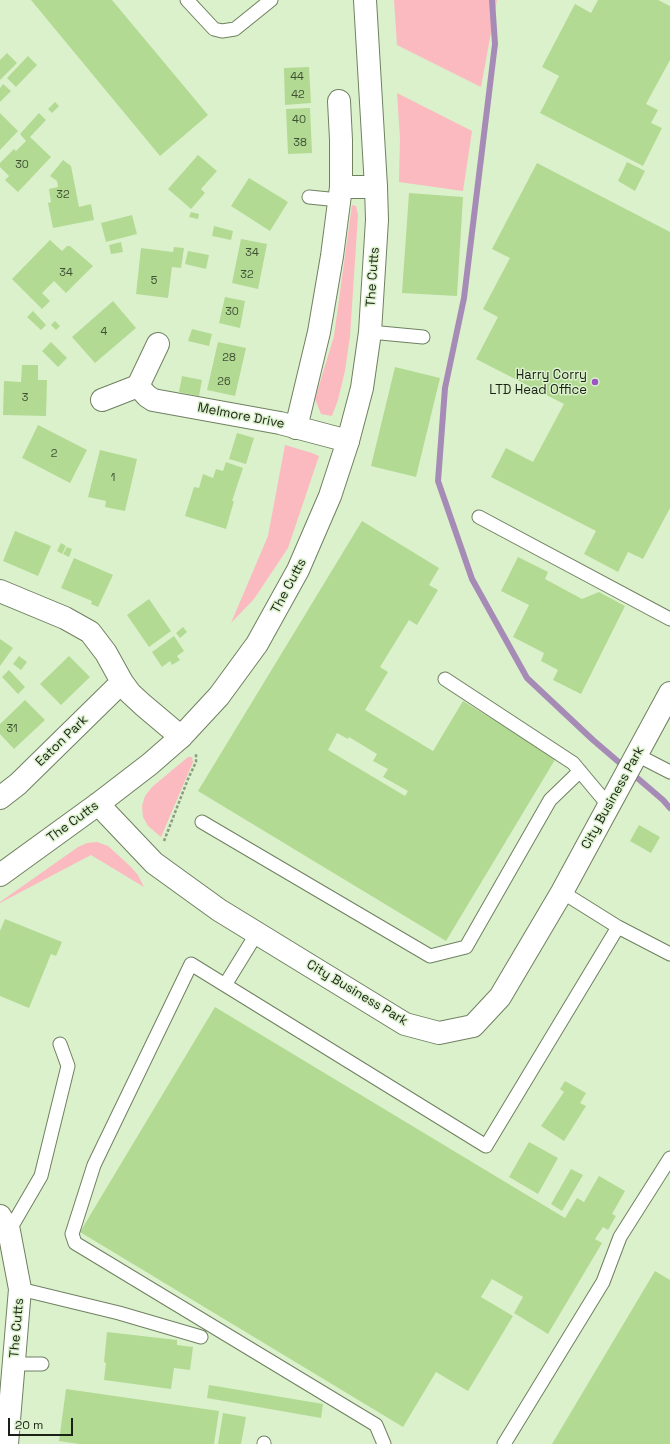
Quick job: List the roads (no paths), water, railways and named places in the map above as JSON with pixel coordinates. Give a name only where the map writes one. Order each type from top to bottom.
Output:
[{"type":"street","name":"The Cutts","points":[[0,874],[98,804],[150,764],[188,741],[218,696],[257,644],[298,570],[330,496],[348,441],[362,388],[370,332],[377,220],[365,0]]},
{"type":"street","points":[[296,428],[325,306],[340,194],[341,140],[339,101]]},
{"type":"street","points":[[340,194],[376,187]]},
{"type":"street","points":[[102,400],[138,386],[158,344]]},
{"type":"street","name":"Melmore Drive","points":[[138,386],[153,400],[280,423],[348,441]]},
{"type":"street","points":[[0,591],[65,618],[90,632],[106,653],[122,682],[143,706],[188,741]]},
{"type":"street","name":"Eaton Park","points":[[0,798],[18,784],[122,682]]},
{"type":"street","name":"City Business Park","points":[[98,804],[154,863],[219,910],[405,1024],[438,1033],[473,1026],[500,997],[562,892],[670,693]]},
{"type":"street","name":"The Cutts","points":[[4,1223],[20,1289],[7,1444]]},
{"type":"lane","points":[[187,0],[214,29],[222,31],[235,29],[271,0]]},
{"type":"lane","points":[[309,198],[340,194]]},
{"type":"lane","points":[[370,332],[423,337]]},
{"type":"lane","points":[[479,517],[670,619]]},
{"type":"lane","points":[[445,679],[573,763],[608,806]]},
{"type":"lane","points":[[634,759],[670,772]]},
{"type":"lane","points":[[202,822],[430,956],[466,947],[550,800],[580,772]]},
{"type":"lane","points":[[562,892],[618,927],[670,954]]},
{"type":"lane","points":[[384,1444],[376,1425],[75,1243],[72,1234],[94,1165],[191,964],[486,1146],[618,927]]},
{"type":"lane","points":[[225,985],[257,933]]},
{"type":"lane","points":[[4,1223],[41,1176],[68,1066],[60,1044]]},
{"type":"lane","points":[[504,1444],[603,1282],[620,1237],[670,1158]]},
{"type":"lane","points":[[20,1289],[119,1313],[201,1337]]},
{"type":"lane","points":[[14,1364],[42,1364]]},
{"type":"waterway","points":[[492,0],[495,44],[464,298],[445,388],[438,481],[472,579],[527,678],[593,740],[663,800],[670,808]]},
{"type":"place","name":"Harry Corry LTD Head Office","points":[[595,382]]}]
